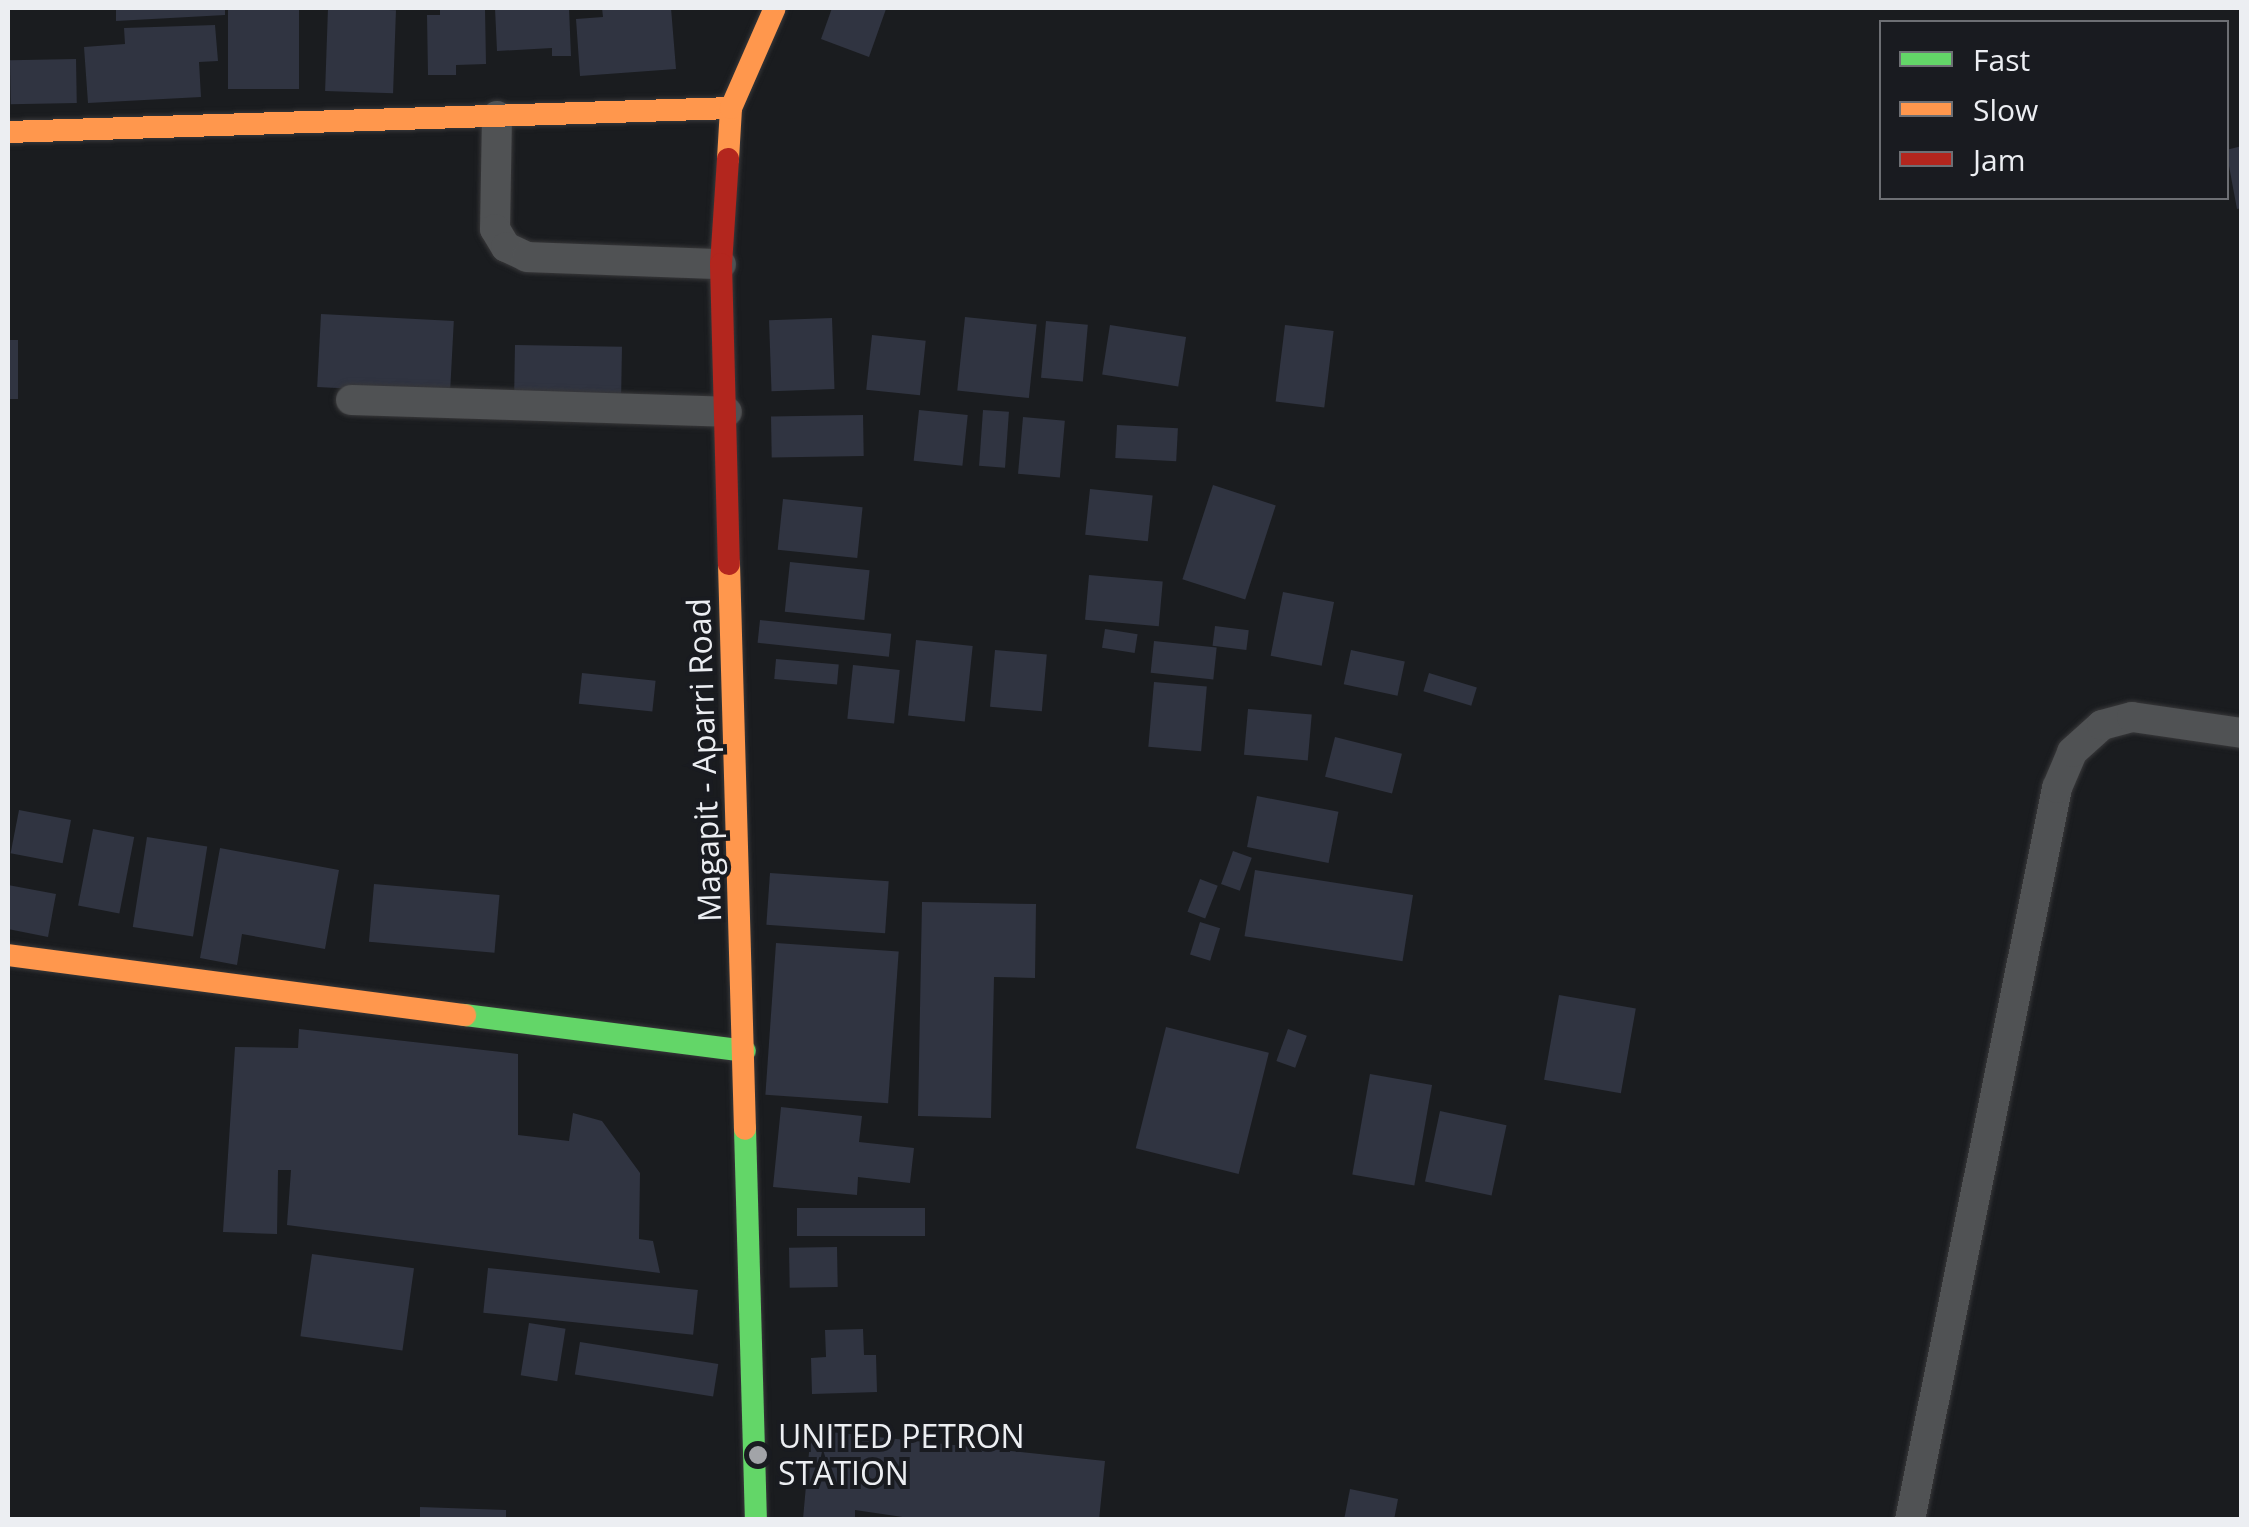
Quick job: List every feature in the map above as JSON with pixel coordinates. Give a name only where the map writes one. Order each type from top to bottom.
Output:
[{"type":"main road","points":[[740,8],[764,31]]},
{"type":"main road","name":"Magapit - Aparri Road","points":[[756,1520],[721,264],[731,108],[775,8]]},
{"type":"main road","points":[[8,132],[731,108]]},
{"type":"main road","points":[[8,955],[745,1051]]},
{"type":"lane","points":[[497,116],[495,229],[506,247],[527,257],[721,264]]},
{"type":"lane","points":[[351,400],[727,412]]},
{"type":"lane","points":[[1910,1520],[2057,788],[2072,752],[2102,725],[2132,717],[2242,733]]},
{"type":"building","points":[[116,8],[225,8],[225,15],[116,21]]},
{"type":"building","points":[[228,8],[299,8],[299,89],[228,89]]},
{"type":"building","points":[[328,8],[396,10],[393,93],[325,91]]},
{"type":"building","points":[[440,8],[485,8],[486,64],[456,65],[456,75],[428,75],[427,15],[440,15]]},
{"type":"building","points":[[495,8],[569,8],[571,56],[552,56],[552,48],[497,51]]},
{"type":"building","points":[[602,8],[671,8],[676,69],[580,76],[576,19],[603,17]]},
{"type":"building","points":[[832,8],[886,9],[869,57],[821,39]]},
{"type":"building","points":[[215,25],[218,61],[199,62],[201,97],[88,103],[84,47],[125,44],[124,28]]},
{"type":"building","points":[[76,59],[77,103],[11,104],[10,60]]},
{"type":"building","points":[[2242,146],[2242,208],[2237,209],[2229,166],[2229,149]]},
{"type":"building","points":[[321,314],[454,321],[450,394],[317,387]]},
{"type":"building","points":[[965,317],[1037,325],[1029,398],[957,391]]},
{"type":"building","points":[[832,318],[834,389],[772,391],[769,320]]},
{"type":"building","points":[[1046,321],[1088,325],[1083,381],[1041,378]]},
{"type":"building","points":[[1110,325],[1186,337],[1178,386],[1102,374]]},
{"type":"building","points":[[1285,325],[1334,331],[1324,407],[1276,401]]},
{"type":"building","points":[[872,335],[926,341],[920,395],[866,390]]},
{"type":"building","points":[[8,340],[18,340],[18,399],[8,399]]},
{"type":"building","points":[[515,345],[622,347],[621,399],[514,397]]},
{"type":"building","points":[[919,410],[968,415],[962,466],[914,461]]},
{"type":"building","points":[[983,410],[1009,412],[1005,468],[979,466]]},
{"type":"building","points":[[863,415],[864,456],[772,458],[771,417]]},
{"type":"building","points":[[1023,417],[1065,421],[1060,477],[1018,474]]},
{"type":"building","points":[[1117,425],[1178,428],[1176,461],[1115,458]]},
{"type":"building","points":[[1213,485],[1276,505],[1245,600],[1182,579]]},
{"type":"building","points":[[1090,489],[1153,496],[1148,541],[1085,535]]},
{"type":"building","points":[[783,499],[863,507],[857,558],[778,550]]},
{"type":"building","points":[[790,562],[870,570],[864,620],[785,612]]},
{"type":"building","points":[[1089,575],[1163,581],[1159,626],[1085,620]]},
{"type":"building","points":[[1283,592],[1334,602],[1322,666],[1271,656]]},
{"type":"building","points":[[760,620],[891,634],[889,657],[758,643]]},
{"type":"building","points":[[1215,626],[1249,630],[1246,650],[1213,646]]},
{"type":"building","points":[[1105,629],[1138,634],[1135,653],[1102,648]]},
{"type":"building","points":[[916,640],[973,646],[965,722],[908,716]]},
{"type":"building","points":[[1154,641],[1217,648],[1213,679],[1151,673]]},
{"type":"building","points":[[995,650],[1047,655],[1042,711],[990,707]]},
{"type":"building","points":[[1351,650],[1405,661],[1398,696],[1344,684]]},
{"type":"building","points":[[776,659],[839,664],[837,684],[774,679]]},
{"type":"building","points":[[853,665],[900,670],[894,724],[847,719]]},
{"type":"building","points":[[582,673],[656,681],[652,712],[579,704]]},
{"type":"building","points":[[1429,673],[1477,688],[1471,706],[1423,691]]},
{"type":"building","points":[[1154,682],[1207,687],[1201,751],[1148,747]]},
{"type":"building","points":[[1248,709],[1312,715],[1308,760],[1244,755]]},
{"type":"building","points":[[1335,737],[1402,754],[1392,793],[1325,777]]},
{"type":"building","points":[[1257,796],[1338,812],[1329,863],[1247,847]]},
{"type":"building","points":[[19,810],[71,820],[63,863],[11,853]]},
{"type":"building","points":[[93,829],[134,837],[119,914],[78,906]]},
{"type":"building","points":[[147,837],[207,847],[193,936],[133,927]]},
{"type":"building","points":[[220,848],[339,870],[325,949],[242,934],[237,965],[200,958]]},
{"type":"building","points":[[1233,851],[1252,858],[1240,891],[1221,884]]},
{"type":"building","points":[[1255,870],[1413,895],[1403,961],[1245,936]]},
{"type":"building","points":[[770,873],[889,881],[885,933],[766,925]]},
{"type":"building","points":[[1200,879],[1218,886],[1205,918],[1187,912]]},
{"type":"building","points":[[374,884],[500,895],[494,953],[369,942]]},
{"type":"building","points":[[8,885],[56,894],[48,937],[8,929]]},
{"type":"building","points":[[922,902],[1036,904],[1035,978],[994,977],[991,1118],[918,1116]]},
{"type":"building","points":[[1200,922],[1220,928],[1210,961],[1190,955]]},
{"type":"building","points":[[776,943],[899,952],[888,1103],[765,1095]]},
{"type":"building","points":[[1559,995],[1636,1009],[1621,1093],[1544,1080]]},
{"type":"building","points":[[1166,1027],[1269,1053],[1239,1174],[1136,1148]]},
{"type":"building","points":[[299,1029],[518,1054],[518,1135],[569,1141],[573,1113],[602,1121],[640,1173],[639,1239],[653,1241],[660,1273],[287,1225],[291,1170],[278,1170],[277,1234],[223,1232],[235,1047],[298,1048]]},
{"type":"building","points":[[1288,1029],[1307,1036],[1295,1068],[1276,1061]]},
{"type":"building","points":[[1370,1074],[1432,1085],[1414,1185],[1352,1174]]},
{"type":"building","points":[[781,1107],[862,1116],[859,1142],[914,1148],[910,1183],[858,1177],[857,1195],[773,1187]]},
{"type":"building","points":[[1440,1111],[1507,1125],[1492,1196],[1425,1181]]},
{"type":"building","points":[[797,1208],[925,1208],[925,1236],[797,1236]]},
{"type":"building","points":[[837,1247],[838,1287],[790,1288],[789,1248]]},
{"type":"building","points":[[312,1254],[414,1268],[402,1351],[300,1336]]},
{"type":"building","points":[[488,1268],[698,1290],[693,1335],[483,1313]]},
{"type":"building","points":[[529,1323],[566,1329],[557,1381],[521,1375]]},
{"type":"building","points":[[863,1329],[864,1355],[876,1355],[877,1392],[812,1394],[811,1358],[826,1357],[825,1330]]},
{"type":"building","points":[[580,1342],[718,1364],[713,1396],[575,1375]]},
{"type":"building","points":[[811,1430],[1105,1461],[1099,1520],[923,1520],[855,1510],[855,1520],[803,1519]]},
{"type":"building","points":[[1350,1489],[1398,1499],[1394,1520],[1344,1520]]},
{"type":"building","points":[[420,1507],[506,1510],[506,1520],[420,1520]]},
{"type":"traffic: fast","points":[[465,1015],[745,1051]]},
{"type":"traffic: fast","points":[[745,1129],[756,1520]]},
{"type":"traffic: slow","points":[[728,159],[731,108],[775,8]]},
{"type":"traffic: slow","points":[[8,132],[731,108]]},
{"type":"traffic: slow","points":[[729,564],[745,1129]]},
{"type":"traffic: slow","points":[[8,955],[465,1015]]},
{"type":"traffic: jam","points":[[728,159],[721,264],[729,564]]},
{"type":"place","name":"UNITED PETRON STATION","points":[[758,1455]]}]
